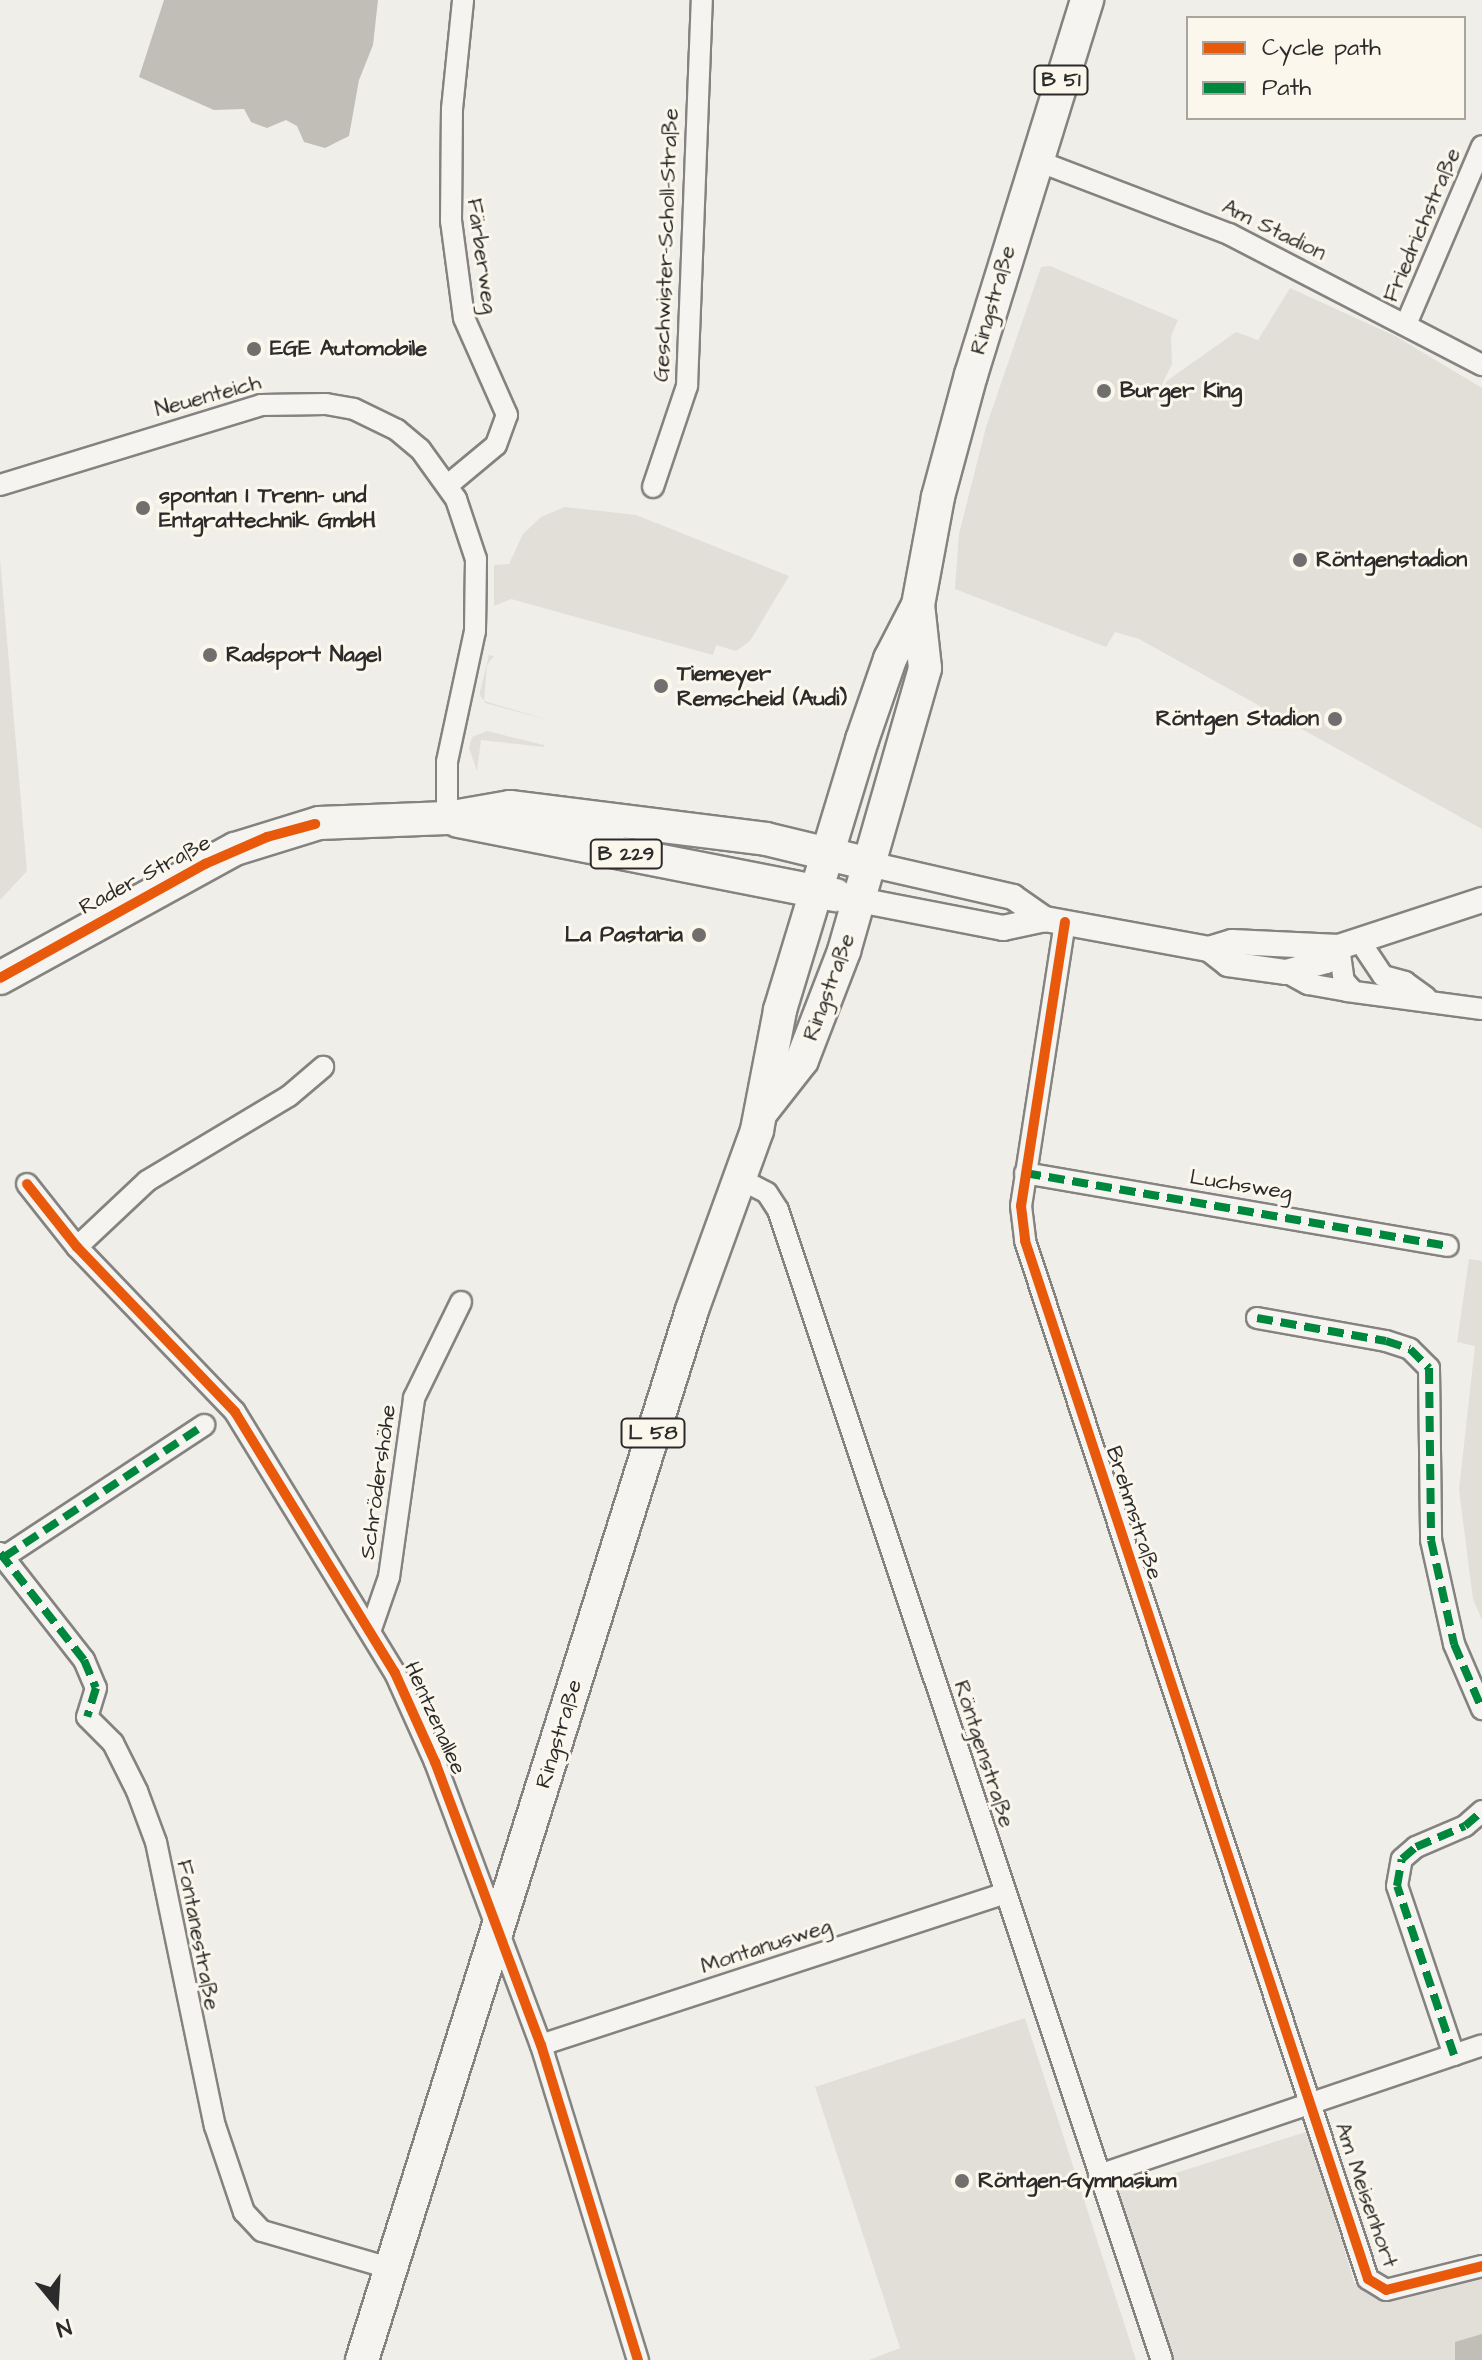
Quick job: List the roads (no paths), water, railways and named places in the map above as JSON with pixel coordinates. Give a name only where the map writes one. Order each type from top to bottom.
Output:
[{"type":"main road","name":"Ringstraße","points":[[362,2360],[693,1308],[763,1110],[771,1042],[890,659],[918,605],[946,465],[1035,160],[1087,0]]},
{"type":"main road","name":"Ringstraße","points":[[869,864],[925,668],[918,605]]},
{"type":"main road","name":"Rader Straße","points":[[0,978],[178,878],[267,837],[334,822],[447,818],[510,807],[766,839],[827,854]]},
{"type":"main road","name":"Rader Straße","points":[[447,818],[505,833],[816,890]]},
{"type":"main road","name":"B 229","points":[[827,854],[869,864]]},
{"type":"main road","name":"B 51","points":[[859,900],[869,864]]},
{"type":"main road","name":"B 229","points":[[816,890],[859,900]]},
{"type":"main road","name":"Ringstraße","points":[[763,1110],[808,1045],[859,900]]},
{"type":"street","name":"Färberweg","points":[[448,485],[496,445],[507,415],[464,318],[452,233],[451,123],[463,0]]},
{"type":"street","name":"Geschwister-Scholl-Straße","points":[[653,487],[687,386],[702,0]]},
{"type":"street","name":"Friedrichstraße","points":[[1407,322],[1482,146]]},
{"type":"street","name":"Am Stadion","points":[[1035,160],[1229,234],[1407,322],[1482,365]]},
{"type":"street","name":"Neuenteich","points":[[0,485],[220,413],[300,402],[354,409],[397,430],[448,485],[469,528],[476,596],[475,631],[447,762],[447,818]]},
{"type":"street","name":"B 229","points":[[869,864],[1013,897],[1055,920]]},
{"type":"street","name":"B 229","points":[[859,900],[1003,928],[1055,920]]},
{"type":"street","points":[[1055,920],[1209,949],[1232,942],[1349,943],[1482,900]]},
{"type":"street","name":"Brehmstraße","points":[[1055,920],[1025,1173],[1025,1241],[1309,2103]]},
{"type":"street","points":[[1286,972],[1326,961],[1349,943]]},
{"type":"street","points":[[1349,943],[1344,981],[1353,991]]},
{"type":"street","points":[[1349,943],[1383,976],[1405,982],[1426,997]]},
{"type":"street","points":[[1209,949],[1228,964],[1286,972],[1308,984],[1426,997],[1482,1009]]},
{"type":"street","points":[[77,1247],[147,1181],[289,1096],[323,1067]]},
{"type":"street","name":"Luchsweg","points":[[1025,1173],[1448,1246]]},
{"type":"street","name":"Röntgenstraße","points":[[740,1179],[767,1193],[778,1210],[1162,2360]]},
{"type":"street","name":"Hentzenallee","points":[[27,1184],[77,1247],[235,1412],[371,1629],[435,1762],[541,2045],[638,2360]]},
{"type":"street","name":"Schrödershöhe","points":[[371,1629],[389,1577],[414,1398],[447,1340],[461,1302]]},
{"type":"street","points":[[1257,1318],[1386,1341],[1410,1349],[1429,1368],[1431,1540],[1454,1644],[1482,1709]]},
{"type":"street","points":[[2,1555],[204,1425]]},
{"type":"street","name":"Fontanestraße","points":[[2,1555],[84,1660],[96,1688],[87,1717],[113,1743],[142,1803],[156,1842],[215,2126],[244,2212],[262,2231],[389,2268]]},
{"type":"street","points":[[1454,2055],[1397,1886],[1402,1859],[1416,1847],[1465,1826],[1482,1811]]},
{"type":"street","name":"Montanusweg","points":[[541,2045],[1005,1893]]},
{"type":"street","points":[[1099,2175],[1482,2045]]},
{"type":"street","name":"Am Meisenhort","points":[[1309,2103],[1372,2285],[1386,2290],[1482,2266]]},
{"type":"place","name":"EGE Automobile","points":[[254,349]]},
{"type":"place","name":"Burger King","points":[[1104,391]]},
{"type":"place","name":"spontan I Trenn- und Entgrattechnik GmbH","points":[[143,508]]},
{"type":"place","name":"Röntgenstadion","points":[[1300,560]]},
{"type":"place","name":"Radsport Nagel","points":[[210,655]]},
{"type":"place","name":"Tiemeyer Remscheid (Audi)","points":[[661,686]]},
{"type":"place","name":"Röntgen Stadion","points":[[1335,719]]},
{"type":"place","name":"La Pastaria","points":[[699,935]]},
{"type":"place","name":"Röntgen-Gymnasium","points":[[962,2181]]}]
